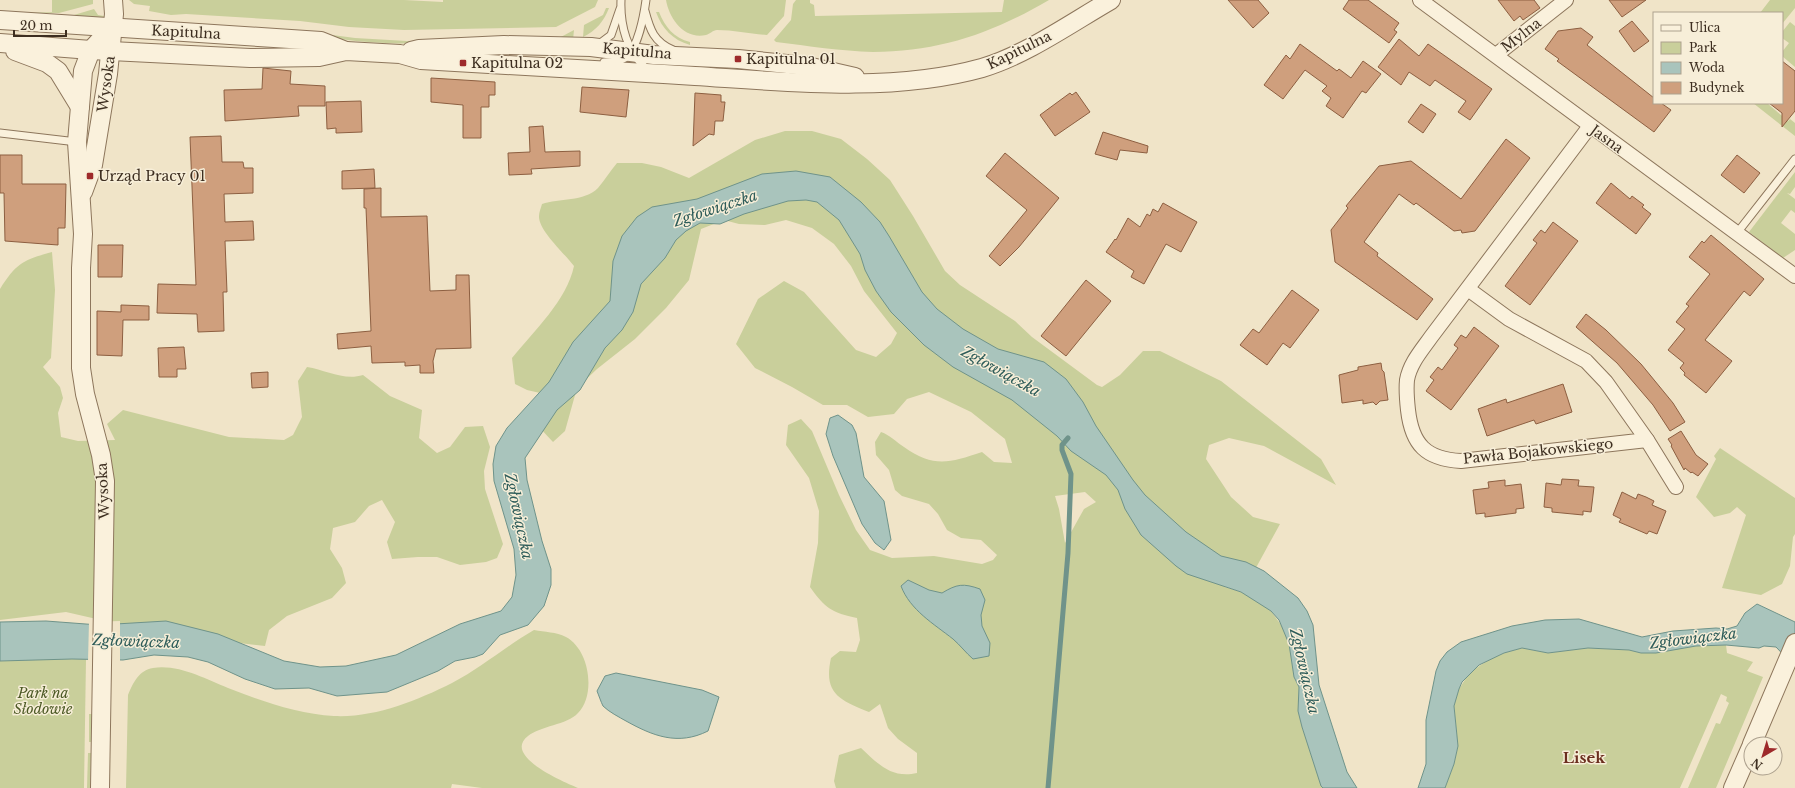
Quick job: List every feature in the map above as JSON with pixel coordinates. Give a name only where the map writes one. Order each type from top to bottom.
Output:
[{"type":"street","points":[[111,28],[114,14],[113,0]]},
{"type":"street","name":"Kapitulna","points":[[0,44],[250,58],[318,57],[346,51],[400,54],[421,60],[801,83],[908,81],[944,77],[984,68],[1034,45],[1111,0]]},
{"type":"street","name":"Jasna","points":[[1420,0],[1795,276]]},
{"type":"street","name":"Mylna","points":[[1496,55],[1566,0]]},
{"type":"street","name":"Kapitulna","points":[[0,20],[321,41],[346,51]]},
{"type":"street","name":"Wysoka","points":[[100,788],[105,482],[101,455],[85,394],[81,368],[81,268],[83,234],[82,197],[77,142],[83,71],[92,50],[111,28]]},
{"type":"street","name":"Wysoka","points":[[82,197],[93,165],[111,51],[111,28]]},
{"type":"street","name":"Kapitulna","points":[[0,44],[47,63],[58,71],[80,107]]},
{"type":"street","name":"Kapitulna","points":[[400,54],[419,49],[504,45],[591,47],[654,54],[807,66],[873,82]]},
{"type":"street","name":"Pawła Bojakowskiego","points":[[1590,126],[1414,360],[1408,379],[1407,399],[1410,423],[1416,442],[1426,451],[1440,458],[1461,461],[1647,440]]},
{"type":"street","points":[[1468,288],[1509,319],[1586,361],[1606,382],[1647,440],[1676,487]]},
{"type":"street","points":[[1756,736],[1795,643]]},
{"type":"street","points":[[1733,788],[1743,765]]},
{"type":"lane","points":[[577,69],[597,63],[626,58],[632,51],[637,39],[646,0]]},
{"type":"lane","points":[[591,47],[602,44],[611,35],[621,3]]},
{"type":"lane","points":[[621,3],[625,35],[632,51],[640,63],[658,74]]},
{"type":"lane","points":[[645,9],[650,30],[658,42],[672,50],[694,56]]},
{"type":"lane","points":[[0,133],[77,142]]},
{"type":"lane","points":[[1737,233],[1795,159]]},
{"type":"green space","points":[[52,0],[93,0],[93,4],[59,13],[21,12],[52,12]]},
{"type":"green space","points":[[129,0],[404,0],[443,2],[443,0],[598,0],[595,7],[556,27],[404,30],[349,27],[300,21],[186,14],[171,15],[149,11],[150,6],[134,4]]},
{"type":"green space","points":[[666,0],[786,0],[784,16],[767,35],[717,30],[706,35],[698,36],[684,31],[679,26],[670,14]]},
{"type":"green space","points":[[796,0],[810,0],[810,3],[814,5],[815,16],[1002,12],[1004,0],[1049,0],[1007,22],[965,38],[920,49],[873,52],[776,42],[774,40],[791,20],[793,4]]},
{"type":"green space","points":[[1770,0],[1795,0],[1795,8],[1783,23],[1783,12],[1761,12]]},
{"type":"green space","points":[[606,8],[609,8],[599,25],[592,32],[583,37],[584,25],[603,15]]},
{"type":"green space","points":[[94,9],[98,15],[104,16],[103,18],[67,21],[74,15]]},
{"type":"green space","points":[[656,12],[659,12],[667,27],[675,35],[690,42],[690,45],[673,37],[661,24]]},
{"type":"green space","points":[[1790,22],[1795,26],[1795,67],[1783,57],[1783,51],[1789,43],[1783,39],[1783,31]]},
{"type":"green space","points":[[574,30],[573,40],[416,44],[378,43],[340,39],[302,31],[355,38],[407,41],[559,38]]},
{"type":"green space","points":[[1754,104],[1768,104],[1788,121],[1790,119],[1795,123],[1795,136]]},
{"type":"green space","points":[[785,131],[812,131],[841,139],[867,159],[890,180],[945,271],[960,285],[1015,321],[1032,337],[1097,385],[1102,387],[1120,375],[1143,351],[1160,351],[1221,381],[1321,459],[1336,485],[1264,446],[1229,438],[1209,445],[1206,459],[1231,497],[1253,517],[1280,524],[1252,575],[1225,587],[1241,592],[1258,601],[1271,611],[1284,629],[1289,644],[1294,677],[1299,687],[1298,711],[1323,788],[836,788],[834,781],[839,755],[861,748],[873,760],[886,769],[900,774],[908,774],[917,773],[917,753],[898,739],[888,728],[880,704],[869,712],[842,699],[832,688],[829,680],[831,658],[840,651],[856,652],[860,640],[857,618],[835,612],[820,600],[810,587],[818,543],[819,511],[809,478],[786,445],[788,425],[801,419],[812,431],[839,495],[856,530],[870,550],[892,558],[934,556],[982,564],[993,560],[997,555],[981,540],[961,538],[947,530],[938,514],[929,504],[902,496],[895,490],[889,470],[876,455],[875,442],[881,432],[915,454],[933,461],[951,461],[982,452],[994,462],[1012,463],[1005,439],[971,412],[929,392],[907,399],[894,414],[868,417],[847,405],[823,405],[755,368],[736,344],[758,299],[784,281],[804,292],[856,350],[876,357],[891,344],[897,333],[864,291],[851,266],[834,244],[812,228],[786,220],[765,225],[739,224],[724,220],[701,229],[689,280],[666,308],[635,339],[597,369],[577,388],[565,431],[553,442],[538,426],[540,393],[527,390],[515,384],[512,358],[549,315],[564,291],[574,266],[547,235],[543,228],[539,216],[542,204],[586,196],[598,188],[617,163],[642,163],[661,167],[689,178],[755,140]],"holes":[[[1085,492],[1096,502],[1084,509],[1065,543],[1059,509],[1055,496]]]},
{"type":"green space","points":[[1795,172],[1795,187],[1790,194],[1787,193],[1795,199],[1795,213],[1791,210],[1781,223],[1795,234],[1795,250],[1783,258],[1749,232]]},
{"type":"green space","points":[[52,252],[55,290],[51,358],[43,367],[60,387],[63,398],[58,413],[61,437],[78,441],[115,440],[107,424],[123,410],[229,437],[284,440],[293,435],[302,417],[298,381],[307,367],[349,377],[363,375],[390,396],[422,410],[419,438],[437,453],[450,447],[465,427],[483,426],[490,447],[484,471],[485,489],[503,544],[497,558],[486,562],[460,565],[437,557],[392,559],[387,542],[395,522],[382,500],[369,506],[355,522],[333,528],[330,549],[342,568],[346,583],[332,598],[287,616],[269,630],[265,646],[162,634],[66,612],[0,620],[0,289],[11,273],[22,263],[34,257]]},
{"type":"green space","points":[[1720,448],[1795,498],[1795,534],[1793,537],[1790,566],[1782,584],[1761,595],[1722,588],[1746,515],[1737,507],[1730,513],[1714,517],[1696,497],[1716,459],[1714,456]]},
{"type":"green space","points":[[534,630],[562,635],[574,643],[581,652],[585,662],[588,673],[588,684],[584,705],[578,713],[561,723],[539,730],[528,736],[522,744],[523,752],[529,760],[538,767],[578,788],[482,788],[452,784],[451,788],[126,788],[128,695],[140,674],[148,669],[163,667],[182,670],[241,693],[293,710],[320,715],[349,716],[394,707],[438,690],[473,671]]},
{"type":"green space","points":[[1726,645],[1727,653],[1753,662],[1747,671],[1763,677],[1716,788],[1688,788],[1716,723],[1720,724],[1729,703],[1726,701],[1727,697],[1721,694],[1680,788],[1445,788],[1454,764],[1458,746],[1454,706],[1459,689],[1470,672],[1487,661],[1504,653],[1522,648],[1548,653],[1588,648],[1629,650],[1641,653],[1696,646]]},
{"type":"green space","name":"Park na Słodowie","points":[[26,659],[86,659],[84,788],[0,788],[0,661]]},
{"type":"green space","points":[[89,714],[92,714],[91,742],[89,742]]},
{"type":"green space","points":[[88,753],[91,753],[90,788],[87,788]]},
{"type":"water","name":"Zgłowiączka","points":[[796,171],[830,177],[861,202],[880,222],[922,292],[937,309],[963,329],[998,349],[1044,362],[1066,379],[1083,402],[1096,426],[1133,480],[1145,495],[1186,532],[1221,556],[1246,562],[1264,571],[1298,598],[1307,611],[1313,625],[1319,685],[1347,772],[1357,788],[1323,788],[1321,786],[1298,711],[1299,687],[1294,677],[1289,644],[1279,620],[1271,611],[1241,592],[1187,574],[1176,566],[1141,535],[1125,509],[1118,490],[1106,475],[1071,451],[1057,436],[1012,400],[953,367],[924,345],[891,312],[876,291],[865,270],[860,254],[839,220],[817,202],[806,200],[788,201],[744,214],[720,224],[700,223],[686,231],[676,240],[665,258],[641,284],[633,312],[622,330],[605,348],[580,390],[557,410],[525,458],[527,480],[542,541],[551,569],[551,585],[544,606],[528,625],[500,635],[483,654],[455,661],[438,671],[387,692],[337,696],[309,688],[275,689],[245,679],[208,662],[188,657],[154,655],[123,660],[72,659],[0,661],[0,622],[46,621],[99,625],[166,621],[218,634],[284,661],[320,667],[346,666],[396,655],[460,624],[501,611],[512,597],[516,575],[514,549],[494,481],[493,464],[496,446],[507,428],[549,382],[573,342],[610,301],[613,261],[622,236],[637,217],[652,207],[697,199],[762,174]]},
{"type":"water","points":[[838,415],[852,425],[856,433],[864,477],[884,501],[891,540],[884,550],[875,543],[862,524],[833,456],[826,434],[830,418]]},
{"type":"water","points":[[908,580],[929,590],[942,593],[960,585],[980,589],[985,600],[981,615],[982,626],[990,643],[989,656],[973,659],[953,639],[923,616],[910,602],[901,586]]},
{"type":"water","name":"Zgłowiączka","points":[[1757,604],[1795,622],[1795,667],[1776,647],[1764,646],[1759,648],[1726,645],[1696,646],[1656,653],[1588,648],[1548,653],[1522,648],[1504,653],[1479,665],[1462,682],[1454,706],[1458,746],[1454,764],[1445,788],[1418,788],[1426,764],[1426,720],[1436,671],[1440,661],[1447,652],[1461,642],[1512,626],[1545,620],[1579,619],[1642,637],[1673,631],[1716,628],[1727,629],[1737,626],[1745,613]]},
{"type":"water","points":[[616,673],[702,690],[719,697],[708,731],[686,738],[666,737],[646,731],[611,712],[603,706],[597,691],[605,676]]},
{"type":"pier","points":[[120,621],[120,662],[88,661],[89,622]]},
{"type":"building","points":[[1228,0],[1258,0],[1269,13],[1253,28]]},
{"type":"building","points":[[1349,0],[1368,0],[1399,23],[1394,30],[1397,32],[1389,43],[1343,9]]},
{"type":"building","points":[[1498,0],[1534,0],[1540,8],[1523,20],[1520,16],[1514,21]]},
{"type":"building","points":[[1609,0],[1646,0],[1622,17]]},
{"type":"building","points":[[1632,21],[1649,41],[1634,52],[1619,31]]},
{"type":"building","points":[[1581,28],[1593,37],[1587,45],[1653,97],[1653,104],[1662,104],[1671,110],[1654,132],[1557,61],[1559,59],[1545,49],[1558,31]]},
{"type":"building","points":[[1399,39],[1419,56],[1428,44],[1492,89],[1470,120],[1458,112],[1466,101],[1435,80],[1430,86],[1409,72],[1401,85],[1378,67]]},
{"type":"building","points":[[1300,44],[1337,71],[1339,69],[1351,78],[1363,61],[1381,74],[1366,93],[1362,91],[1343,118],[1326,106],[1331,98],[1322,91],[1327,86],[1305,70],[1283,99],[1264,85],[1286,55],[1290,59]]},
{"type":"building","points":[[1783,62],[1795,71],[1795,111],[1782,127],[1782,113],[1770,104],[1783,104]]},
{"type":"building","points":[[263,68],[291,71],[290,84],[325,86],[325,106],[298,106],[299,116],[225,121],[224,90],[262,89]]},
{"type":"building","points":[[431,78],[495,82],[495,95],[489,95],[489,107],[481,107],[481,138],[463,138],[463,105],[431,102]]},
{"type":"building","points":[[582,87],[629,90],[626,117],[580,112]]},
{"type":"building","points":[[1076,92],[1090,112],[1055,136],[1040,115],[1070,93],[1072,95]]},
{"type":"building","points":[[695,93],[721,95],[721,102],[725,102],[723,121],[715,121],[714,135],[709,134],[693,146]]},
{"type":"building","points":[[361,101],[362,132],[336,133],[336,128],[327,129],[326,102]]},
{"type":"building","points":[[1421,104],[1436,114],[1423,133],[1408,122]]},
{"type":"building","points":[[543,126],[545,152],[580,151],[580,166],[531,169],[532,174],[509,175],[508,153],[530,152],[529,127]]},
{"type":"building","points":[[1103,132],[1148,146],[1147,153],[1120,150],[1117,160],[1095,154]]},
{"type":"building","points":[[221,136],[222,162],[243,162],[244,168],[253,168],[253,193],[224,194],[225,222],[253,221],[254,240],[225,241],[227,292],[223,292],[224,331],[198,332],[197,314],[157,313],[158,284],[196,285],[190,137]]},
{"type":"building","points":[[1506,139],[1530,158],[1475,231],[1462,233],[1461,230],[1454,231],[1416,203],[1414,205],[1399,194],[1364,242],[1378,253],[1377,256],[1433,299],[1417,320],[1335,262],[1331,230],[1348,208],[1346,206],[1379,166],[1411,161],[1461,199]]},
{"type":"building","points":[[1005,153],[1059,198],[1019,247],[1000,266],[989,256],[1027,210],[986,176]]},
{"type":"building","points":[[0,155],[22,155],[22,184],[66,184],[65,228],[58,228],[58,245],[5,241],[4,193],[0,193]]},
{"type":"building","points":[[1737,155],[1760,173],[1744,193],[1721,175]]},
{"type":"building","points":[[374,169],[375,188],[342,189],[342,171]]},
{"type":"building","points":[[1611,183],[1630,199],[1632,196],[1644,205],[1642,207],[1651,214],[1636,234],[1596,203]]},
{"type":"building","points":[[381,188],[381,217],[427,216],[430,291],[456,290],[456,275],[469,275],[471,348],[436,349],[433,361],[434,373],[420,373],[420,365],[405,366],[405,362],[372,363],[371,346],[338,349],[337,334],[371,331],[364,189]]},
{"type":"building","points":[[1163,203],[1197,222],[1181,252],[1166,244],[1144,284],[1131,277],[1134,271],[1106,252],[1115,239],[1116,240],[1128,218],[1140,227],[1147,214],[1150,216],[1153,209],[1158,212]]},
{"type":"building","points":[[1553,222],[1578,241],[1530,305],[1505,286],[1537,243],[1533,240],[1541,230],[1545,233]]},
{"type":"building","points":[[1711,235],[1764,279],[1750,296],[1744,291],[1705,340],[1732,361],[1706,393],[1684,375],[1685,373],[1680,368],[1684,363],[1668,350],[1685,329],[1676,322],[1689,306],[1686,304],[1710,274],[1689,257],[1702,241],[1704,243]]},
{"type":"building","points":[[98,245],[123,245],[122,277],[98,277]]},
{"type":"building","points":[[1086,280],[1111,301],[1066,356],[1041,336]]},
{"type":"building","points":[[1292,290],[1319,310],[1290,348],[1283,343],[1267,365],[1240,345],[1253,329],[1259,333]]},
{"type":"building","points":[[121,305],[149,306],[149,320],[123,320],[122,356],[97,355],[97,311],[121,312]]},
{"type":"building","points":[[1586,314],[1606,330],[1641,364],[1673,403],[1685,422],[1670,431],[1653,405],[1617,363],[1576,327]]},
{"type":"building","points":[[1474,327],[1499,346],[1451,410],[1426,391],[1434,380],[1430,377],[1438,367],[1442,370],[1458,348],[1454,345],[1461,335],[1466,338]]},
{"type":"building","points":[[184,347],[186,369],[177,369],[177,377],[159,377],[158,348]]},
{"type":"building","points":[[1381,363],[1382,370],[1384,372],[1388,400],[1380,401],[1376,405],[1373,402],[1363,404],[1363,400],[1342,403],[1339,375],[1358,370],[1358,367]]},
{"type":"building","points":[[268,372],[268,387],[252,388],[251,373]]},
{"type":"building","points":[[1563,384],[1572,412],[1536,424],[1534,420],[1487,436],[1478,409],[1506,399],[1507,403]]},
{"type":"building","points":[[1681,431],[1696,455],[1708,464],[1698,476],[1685,468],[1684,470],[1668,439]]},
{"type":"building","points":[[1562,479],[1579,480],[1578,486],[1594,487],[1591,512],[1583,511],[1583,515],[1552,512],[1552,508],[1544,507],[1546,483],[1561,485]]},
{"type":"building","points":[[1505,480],[1505,486],[1521,484],[1524,508],[1516,509],[1516,513],[1485,517],[1485,513],[1476,514],[1473,490],[1489,488],[1488,482]]},
{"type":"building","points":[[1622,492],[1636,499],[1638,494],[1646,497],[1654,501],[1652,505],[1666,511],[1657,534],[1649,531],[1647,534],[1619,522],[1621,519],[1613,515]]},
{"type":"waterway","points":[[1048,788],[1068,553],[1071,474],[1062,450],[1062,445],[1068,438]]},
{"type":"place","name":"Kapitulna 01","points":[[738,59]]},
{"type":"place","name":"Kapitulna 02","points":[[463,63]]},
{"type":"place","name":"Urząd Pracy 01","points":[[90,176]]},
{"type":"district","name":"Lisek","points":[[1584,757]]}]
